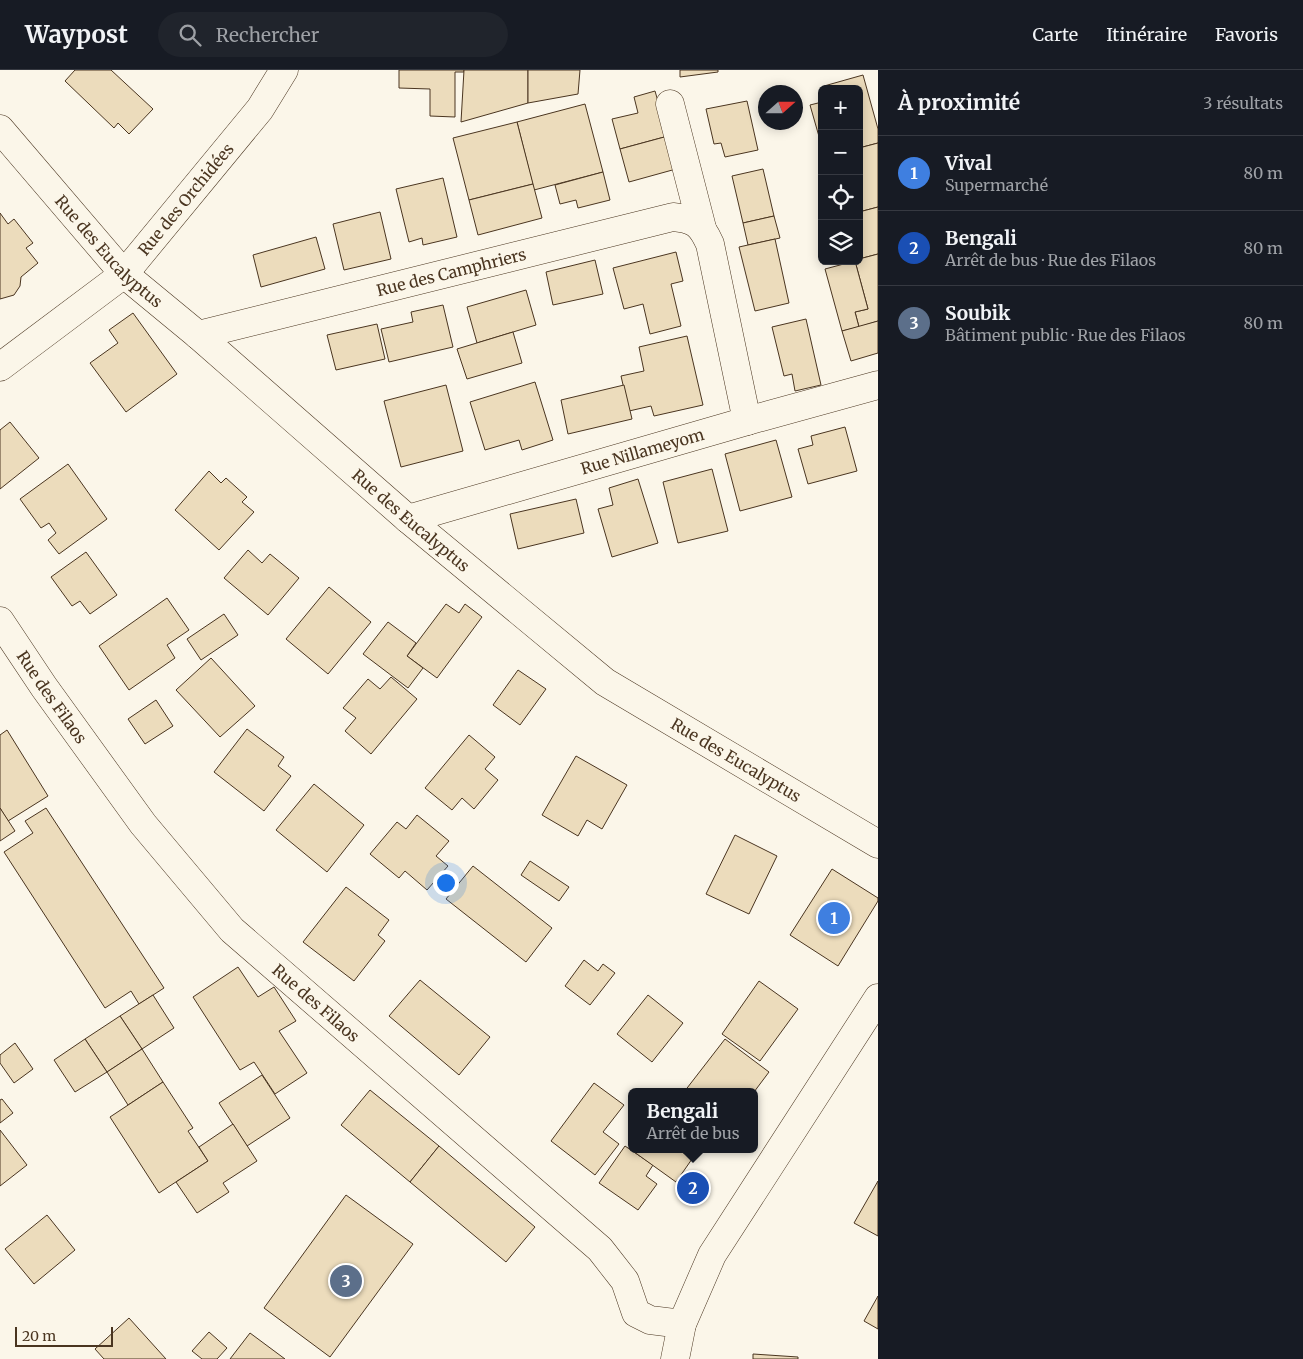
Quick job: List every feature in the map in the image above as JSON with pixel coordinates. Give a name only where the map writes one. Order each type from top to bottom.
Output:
[{"type":"street","name":"Rue des Orchidées","points":[[0,367],[124,274],[260,109],[284,70]]},
{"type":"street","points":[[670,104],[702,228],[710,244],[747,421]]},
{"type":"street","name":"Rue des Eucalyptus","points":[[0,129],[124,274],[198,335],[408,519],[605,682],[878,844]]},
{"type":"street","name":"Rue des Camphriers","points":[[198,335],[673,217],[689,218],[702,228]]},
{"type":"street","name":"Rue Nillameyom","points":[[408,519],[747,421],[878,386]]},
{"type":"street","name":"Rue des Filaos","points":[[0,621],[44,687],[143,824],[232,930],[600,1249],[625,1282],[636,1313],[650,1320],[682,1324]]},
{"type":"street","points":[[675,1359],[682,1324],[712,1255],[878,998]]},
{"type":"building","points":[[75,70],[111,70],[153,109],[129,134],[118,123],[114,128],[65,81]]},
{"type":"building","points":[[399,70],[464,70],[464,72],[455,72],[455,117],[430,116],[430,89],[399,88]]},
{"type":"building","points":[[464,70],[528,70],[528,103],[461,122]]},
{"type":"building","points":[[528,70],[580,70],[578,94],[528,103]]},
{"type":"building","points":[[680,70],[718,70],[718,72],[680,77]]},
{"type":"building","points":[[863,75],[878,129],[878,143],[863,147],[863,85],[828,85]]},
{"type":"building","points":[[655,91],[668,136],[620,149],[612,119],[638,113],[634,97]]},
{"type":"building","points":[[747,101],[758,150],[725,157],[721,143],[714,144],[706,109]]},
{"type":"building","points":[[818,103],[818,133],[810,105]]},
{"type":"building","points":[[585,104],[603,172],[534,190],[517,122]]},
{"type":"building","points":[[517,122],[533,184],[469,200],[453,138]]},
{"type":"building","points":[[668,136],[676,169],[629,182],[620,149]]},
{"type":"building","points":[[878,143],[878,207],[863,211],[863,175],[863,147]]},
{"type":"building","points":[[763,169],[774,216],[743,223],[732,176]]},
{"type":"building","points":[[603,172],[610,200],[578,208],[576,200],[560,204],[555,185]]},
{"type":"building","points":[[443,178],[457,237],[423,245],[422,238],[409,242],[396,189]]},
{"type":"building","points":[[533,184],[542,218],[478,235],[469,200]]},
{"type":"building","points":[[878,207],[878,254],[863,258],[863,220],[863,211]]},
{"type":"building","points":[[380,212],[391,259],[344,270],[333,224]]},
{"type":"building","points":[[0,213],[8,224],[14,219],[33,243],[26,248],[38,263],[21,277],[20,286],[14,295],[0,299]]},
{"type":"building","points":[[774,216],[780,238],[748,245],[743,223]]},
{"type":"building","points":[[316,237],[325,269],[261,287],[253,255]]},
{"type":"building","points":[[775,239],[789,303],[755,311],[739,247]]},
{"type":"building","points":[[676,252],[683,281],[671,284],[681,326],[650,334],[643,304],[624,309],[613,268]]},
{"type":"building","points":[[878,254],[878,321],[859,327],[855,312],[868,309],[856,265],[863,265],[863,258]]},
{"type":"building","points":[[595,260],[603,294],[553,305],[546,272]]},
{"type":"building","points":[[840,265],[856,265],[868,309],[855,312],[859,327],[842,331],[825,269]]},
{"type":"building","points":[[526,290],[536,325],[477,343],[467,307]]},
{"type":"building","points":[[443,305],[453,347],[389,362],[381,329],[413,322],[411,312]]},
{"type":"building","points":[[133,313],[177,374],[126,412],[90,363],[118,343],[109,330]]},
{"type":"building","points":[[806,319],[821,385],[795,391],[792,374],[784,376],[772,327]]},
{"type":"building","points":[[878,321],[878,353],[851,361],[842,331]]},
{"type":"building","points":[[377,324],[385,359],[336,370],[327,335]]},
{"type":"building","points":[[513,332],[522,363],[467,379],[457,349]]},
{"type":"building","points":[[687,336],[703,405],[654,416],[651,406],[629,411],[621,376],[644,371],[639,347]]},
{"type":"building","points":[[535,382],[553,440],[522,450],[519,440],[485,450],[470,402]]},
{"type":"building","points":[[446,385],[463,451],[401,467],[384,401]]},
{"type":"building","points":[[624,385],[632,419],[568,434],[561,400]]},
{"type":"building","points":[[10,422],[39,458],[0,489],[0,430]]},
{"type":"building","points":[[845,427],[857,471],[808,484],[798,449],[813,445],[811,436]]},
{"type":"building","points":[[776,440],[792,497],[740,511],[725,454]]},
{"type":"building","points":[[68,464],[107,519],[59,554],[48,540],[56,533],[49,523],[41,528],[20,499]]},
{"type":"building","points":[[712,469],[728,531],[678,543],[663,482]]},
{"type":"building","points":[[209,471],[221,483],[226,478],[247,497],[242,502],[254,512],[219,550],[175,510]]},
{"type":"building","points":[[638,479],[658,543],[612,557],[598,509],[613,505],[609,488]]},
{"type":"building","points":[[576,499],[584,533],[518,549],[510,514]]},
{"type":"building","points":[[248,550],[262,563],[270,554],[299,578],[268,615],[224,578]]},
{"type":"building","points":[[86,552],[117,595],[90,614],[80,601],[72,606],[51,577]]},
{"type":"building","points":[[329,587],[371,622],[328,674],[286,639]]},
{"type":"building","points":[[167,598],[189,630],[167,645],[175,658],[129,690],[99,646]]},
{"type":"building","points":[[446,604],[459,613],[465,604],[482,617],[437,678],[407,656]]},
{"type":"building","points":[[224,614],[238,635],[201,660],[187,639]]},
{"type":"building","points":[[388,622],[416,643],[407,656],[423,668],[408,688],[363,654]]},
{"type":"building","points":[[211,658],[255,706],[220,737],[176,690]]},
{"type":"building","points":[[518,670],[546,689],[520,725],[493,705]]},
{"type":"building","points":[[391,677],[417,699],[371,754],[345,731],[356,718],[343,708],[368,679],[380,689]]},
{"type":"building","points":[[156,700],[173,726],[145,744],[128,719]]},
{"type":"building","points":[[247,729],[284,757],[278,766],[291,776],[264,811],[214,772]]},
{"type":"building","points":[[7,730],[48,796],[8,821],[0,808],[0,735]]},
{"type":"building","points":[[469,735],[495,757],[485,769],[498,780],[474,809],[462,798],[452,810],[425,788]]},
{"type":"building","points":[[576,756],[627,785],[602,829],[587,820],[578,836],[542,815]]},
{"type":"building","points":[[314,784],[364,825],[327,872],[276,830]]},
{"type":"building","points":[[0,808],[15,831],[0,841]]},
{"type":"building","points":[[46,808],[164,988],[139,1004],[131,991],[105,1008],[4,852],[33,833],[25,821]]},
{"type":"building","points":[[417,815],[449,841],[436,856],[448,866],[427,890],[405,871],[399,878],[370,854],[397,822],[406,829]]},
{"type":"building","points":[[735,835],[777,856],[749,914],[706,894]]},
{"type":"building","points":[[530,861],[569,887],[559,901],[521,875]]},
{"type":"building","points":[[473,866],[552,928],[526,962],[446,899]]},
{"type":"building","points":[[832,869],[878,898],[878,901],[838,966],[790,935]]},
{"type":"building","points":[[346,887],[389,920],[378,935],[385,941],[354,981],[303,942]]},
{"type":"building","points":[[584,960],[598,971],[603,964],[615,973],[590,1005],[565,986]]},
{"type":"building","points":[[238,967],[258,997],[274,987],[296,1021],[279,1031],[307,1073],[275,1094],[254,1062],[240,1070],[193,997]]},
{"type":"building","points":[[420,980],[490,1037],[459,1075],[389,1016]]},
{"type":"building","points":[[759,981],[798,1009],[760,1061],[722,1034]]},
{"type":"building","points":[[153,995],[174,1028],[142,1049],[120,1016]]},
{"type":"building","points":[[648,995],[683,1023],[652,1062],[617,1034]]},
{"type":"building","points":[[120,1016],[142,1049],[107,1072],[85,1039]]},
{"type":"building","points":[[85,1039],[107,1072],[75,1092],[54,1060]]},
{"type":"building","points":[[725,1039],[769,1072],[757,1088],[687,1088]]},
{"type":"building","points":[[15,1043],[33,1069],[14,1083],[0,1063],[0,1055]]},
{"type":"building","points":[[142,1049],[163,1082],[128,1105],[107,1072]]},
{"type":"building","points":[[262,1075],[290,1118],[247,1146],[219,1103]]},
{"type":"building","points":[[163,1082],[193,1128],[188,1131],[208,1161],[159,1193],[110,1117]]},
{"type":"building","points":[[594,1083],[624,1105],[603,1132],[619,1144],[595,1175],[551,1141]]},
{"type":"building","points":[[370,1090],[439,1146],[410,1182],[341,1125]]},
{"type":"building","points":[[2,1099],[13,1113],[0,1123],[0,1100]]},
{"type":"building","points":[[233,1124],[257,1161],[223,1183],[229,1192],[197,1213],[176,1182],[208,1161],[199,1147]]},
{"type":"building","points":[[0,1130],[27,1165],[0,1186]]},
{"type":"building","points":[[439,1146],[535,1227],[506,1262],[410,1182]]},
{"type":"building","points":[[625,1146],[628,1148],[628,1153],[635,1153],[653,1165],[646,1176],[657,1184],[638,1210],[599,1183]]},
{"type":"building","points":[[636,1153],[684,1153],[692,1159],[676,1182]]},
{"type":"building","points":[[878,1181],[878,1236],[854,1223]]},
{"type":"building","points":[[346,1195],[413,1244],[330,1357],[264,1308]]},
{"type":"building","points":[[47,1215],[75,1250],[34,1284],[5,1249]]},
{"type":"building","points":[[878,1296],[878,1329],[864,1321]]},
{"type":"building","points":[[129,1318],[166,1359],[104,1359],[95,1349]]},
{"type":"building","points":[[209,1332],[227,1348],[217,1359],[202,1359],[192,1351]]},
{"type":"building","points":[[250,1333],[285,1359],[230,1359]]},
{"type":"building","points":[[753,1354],[798,1357],[798,1359],[753,1359]]},
{"type":"place","name":"Vival","points":[[834,918]]},
{"type":"place","name":"Bengali","points":[[693,1188]]},
{"type":"place","name":"Soubik","points":[[346,1281]]}]
